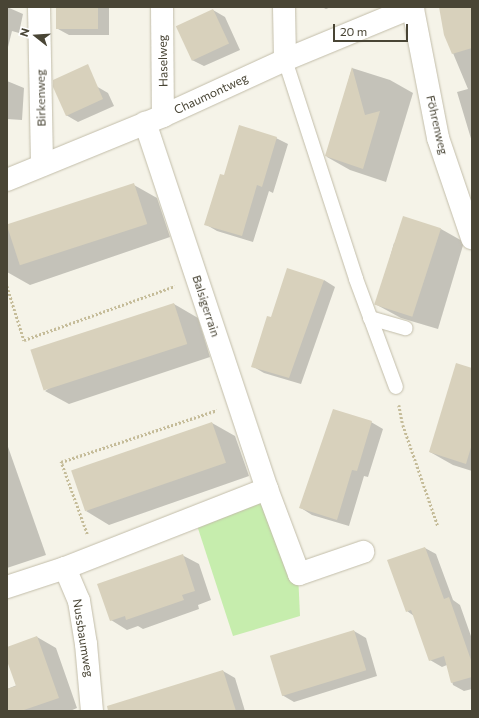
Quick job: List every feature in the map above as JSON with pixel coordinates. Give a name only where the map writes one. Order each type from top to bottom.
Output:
[{"type":"street","name":"Birkenweg","points":[[39,7],[42,165]]},
{"type":"street","name":"Haselweg","points":[[154,119],[162,7]]},
{"type":"street","points":[[284,7],[285,60]]},
{"type":"street","name":"Chaumontweg","points":[[7,180],[154,119],[285,60],[413,8]]},
{"type":"street","name":"Föhrenweg","points":[[413,8],[438,138],[472,238]]},
{"type":"street","name":"Balsigerrain","points":[[154,119],[197,278],[267,489],[299,574],[362,552]]},
{"type":"street","points":[[7,587],[65,568],[267,489]]},
{"type":"street","name":"Nussbaumweg","points":[[65,568],[79,601],[86,644],[92,711]]},
{"type":"lane","points":[[285,60],[370,318],[396,387]]},
{"type":"lane","points":[[370,318],[406,328]]},
{"type":"path","points":[[7,286],[24,340],[197,278]]},
{"type":"path","points":[[396,387],[403,425],[438,526]]},
{"type":"path","points":[[82,525],[61,462],[238,403]]},
{"type":"green space","points":[[267,489],[298,573],[300,616],[233,636],[193,513]]},
{"type":"building","points":[[56,7],[98,7],[98,29],[56,29]]},
{"type":"building","points":[[439,7],[472,7],[472,48],[452,54],[444,35]]},
{"type":"building","points":[[213,9],[229,43],[192,61],[176,26]]},
{"type":"building","points":[[88,64],[103,99],[66,116],[53,87],[53,80]]},
{"type":"building","points":[[352,67],[365,115],[380,111],[363,169],[325,156]]},
{"type":"building","points":[[239,125],[277,137],[262,187],[257,185],[242,236],[204,225],[220,174],[224,175]]},
{"type":"building","points":[[134,183],[147,224],[20,265],[7,224]]},
{"type":"building","points":[[403,216],[441,228],[412,317],[374,304]]},
{"type":"building","points":[[287,268],[324,280],[289,378],[251,367],[267,316],[271,317]]},
{"type":"building","points":[[174,303],[187,344],[44,391],[30,350]]},
{"type":"building","points":[[456,363],[472,368],[472,444],[466,464],[429,452]]},
{"type":"building","points":[[333,409],[372,421],[357,471],[352,470],[337,520],[299,508]]},
{"type":"building","points":[[212,422],[226,463],[85,511],[71,471]]},
{"type":"building","points":[[425,547],[444,599],[449,597],[472,663],[472,677],[451,683],[444,656],[429,661],[411,610],[406,612],[387,560]]},
{"type":"building","points":[[183,554],[195,591],[182,595],[184,600],[126,620],[125,616],[110,621],[97,584]]},
{"type":"building","points":[[354,630],[366,670],[282,696],[270,656]]},
{"type":"building","points":[[37,636],[59,698],[21,711],[7,711],[7,689],[16,686],[7,661],[7,647]]},
{"type":"building","points":[[223,670],[236,711],[108,711],[107,706]]}]
